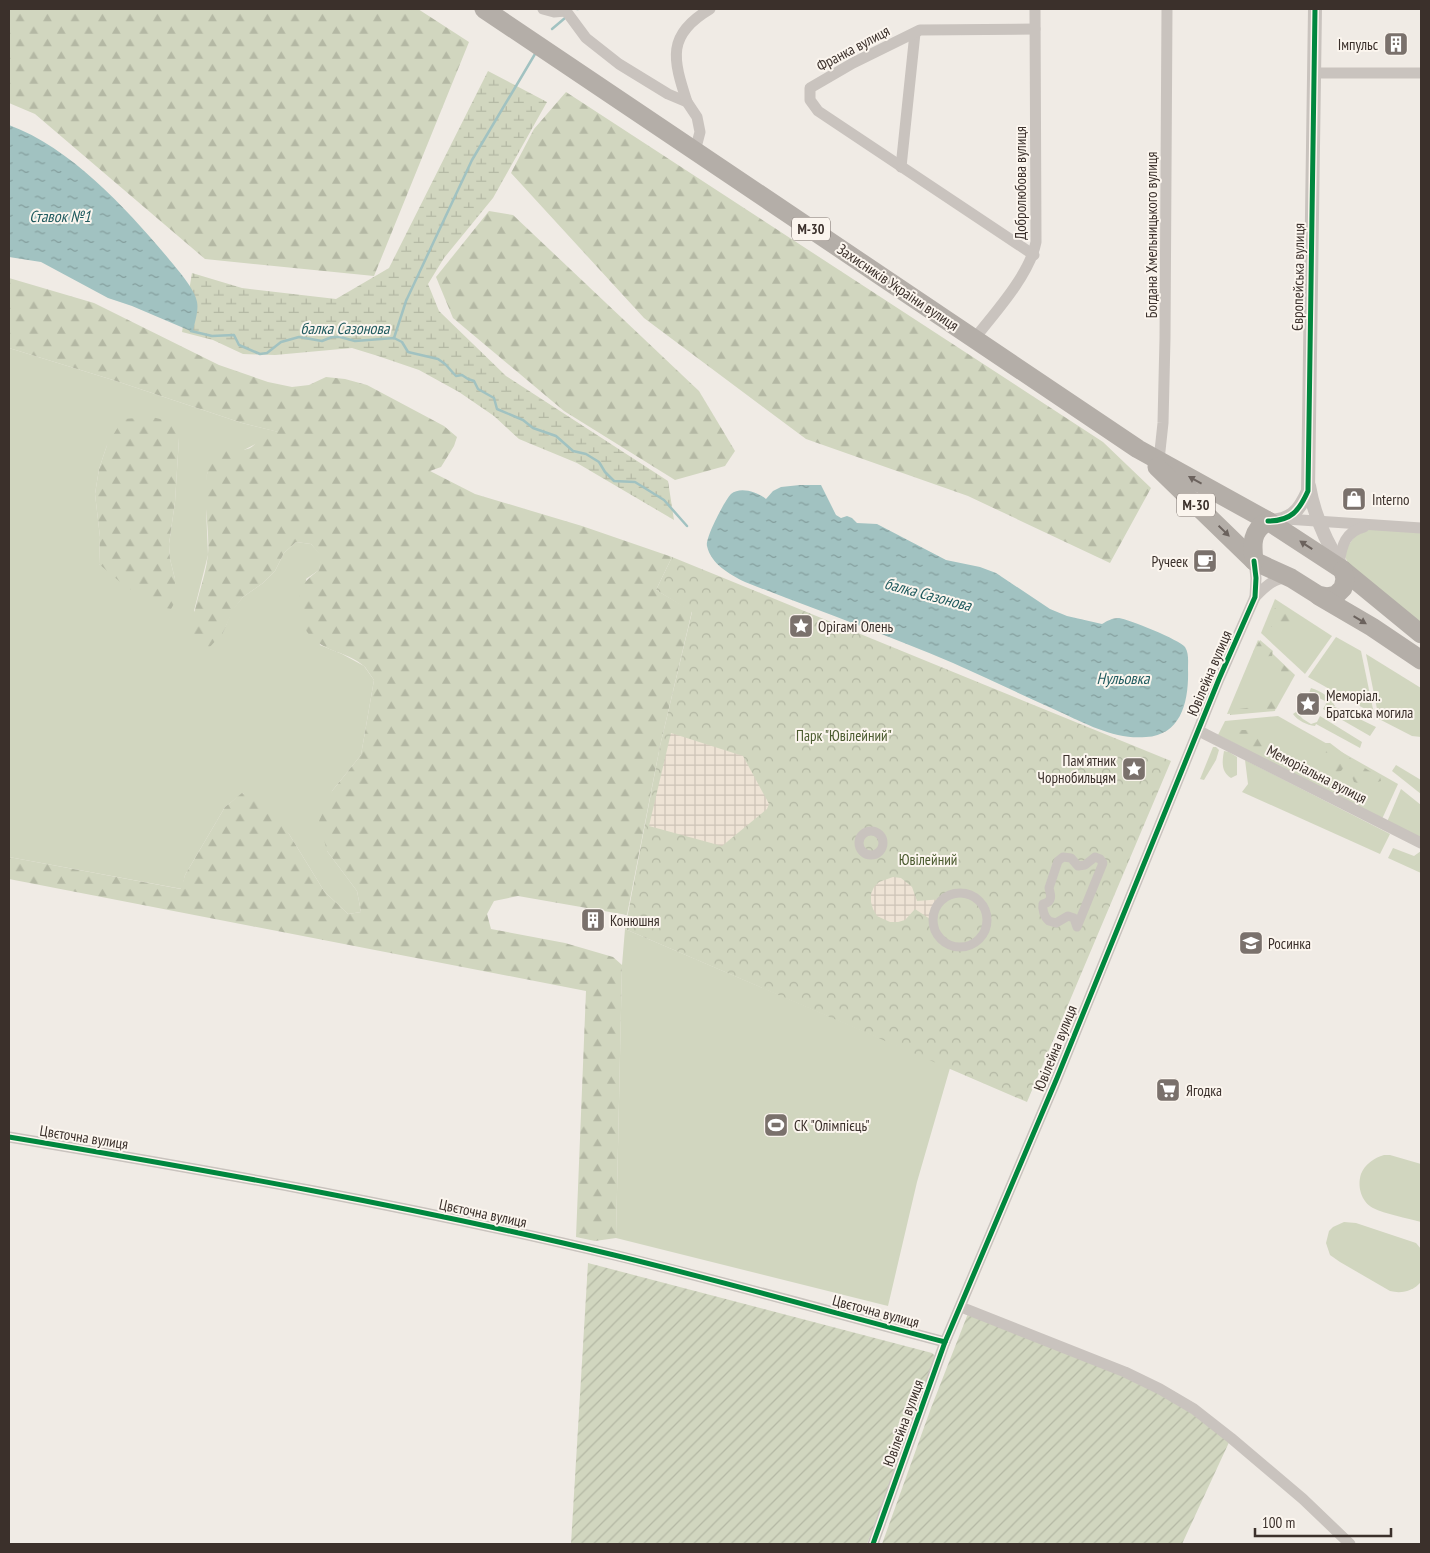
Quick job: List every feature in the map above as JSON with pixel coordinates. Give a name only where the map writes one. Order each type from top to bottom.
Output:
[{"type":"highway","name":"Захисників України вулиця","points":[[484,9],[1138,449],[1277,520]]},
{"type":"highway","name":"Захисників України вулиця","points":[[1138,449],[1254,561]]},
{"type":"highway","points":[[1254,561],[1252,542],[1257,529],[1277,520]]},
{"type":"highway","name":"М-30","points":[[1277,520],[1341,566],[1421,634]]},
{"type":"highway","name":"М-30","points":[[1254,561],[1291,578],[1372,627],[1421,660]]},
{"type":"highway","points":[[1318,595],[1327,597],[1336,595],[1343,588],[1345,579],[1341,566]]},
{"type":"street","points":[[543,9],[554,12],[566,10],[586,38],[619,64],[668,94],[687,102]]},
{"type":"street","points":[[695,151],[700,132],[697,117],[687,102],[676,60],[678,43],[682,32],[695,18],[710,9]]},
{"type":"street","name":"Добролюбова вулиця","points":[[974,339],[1026,269],[1034,255],[1036,242],[1035,9]]},
{"type":"street","name":"Богдана Хмельницького вулиця","points":[[1159,460],[1163,423],[1165,338],[1167,9]]},
{"type":"street","name":"Європейська вулиця","points":[[1277,520],[1293,514],[1301,506],[1308,491],[1315,9]]},
{"type":"street","name":"Франка вулиця","points":[[1034,255],[818,110],[810,100],[810,88],[853,63],[920,30],[1035,29]]},
{"type":"street","name":"Франка вулиця","points":[[901,167],[915,33]]},
{"type":"street","points":[[1314,74],[1421,73]]},
{"type":"street","name":"Європейська вулиця","points":[[1307,475],[1319,522],[1341,566]]},
{"type":"street","points":[[1277,520],[1421,528]]},
{"type":"street","points":[[1341,566],[1341,550],[1344,541],[1349,535],[1363,527],[1371,526]]},
{"type":"street","name":"Ювілейна вулиця","points":[[873,1544],[945,1342],[1219,679],[1255,597],[1256,578],[1254,561]]},
{"type":"street","name":"Ювілейна вулиця","points":[[1255,597],[1272,582],[1281,578],[1291,578]]},
{"type":"street","name":"Меморіальна вулиця","points":[[1199,731],[1421,843]]},
{"type":"street","points":[[1069,857],[1076,865],[1081,866],[1086,865],[1092,858],[1100,859],[1103,866],[1077,927],[1076,921],[1071,917],[1065,917],[1053,923],[1046,918],[1043,904],[1051,899],[1049,888],[1061,858],[1069,857]]},
{"type":"street","points":[[965,893],[976,898],[984,907],[987,919],[985,931],[978,940],[967,946],[955,946],[944,941],[936,932],[933,920],[935,909],[943,899],[953,894],[965,893]]},
{"type":"street","name":"Цвєточна вулиця","points":[[9,1137],[184,1166],[385,1204],[615,1256],[945,1342]]},
{"type":"street","points":[[961,1307],[1125,1372],[1180,1401],[1231,1438],[1303,1499],[1350,1544]]},
{"type":"green space","points":[[9,9],[418,9],[469,42],[374,276],[205,259],[35,114],[9,103]]},
{"type":"green space","points":[[488,71],[547,102],[493,198],[444,258],[428,284],[439,311],[506,376],[668,481],[674,520],[577,463],[519,439],[494,416],[459,392],[419,370],[352,348],[275,355],[243,354],[213,340],[182,332],[192,273],[242,288],[336,299],[389,268]]},
{"type":"green space","points":[[566,92],[1103,442],[1151,488],[1110,563],[968,496],[806,439],[644,318],[511,173],[534,129]]},
{"type":"green space","points":[[489,211],[513,215],[699,391],[735,451],[725,466],[675,480],[564,411],[453,318],[436,277]]},
{"type":"green space","points":[[9,278],[94,303],[219,365],[268,382],[292,387],[309,385],[326,377],[345,379],[367,385],[444,426],[457,437],[454,446],[441,467],[430,471],[475,494],[582,526],[672,557],[656,590],[692,611],[660,746],[627,915],[518,896],[494,901],[487,914],[491,929],[565,943],[613,957],[622,965],[616,1238],[595,1241],[576,1237],[586,991],[9,879],[9,857],[181,889],[185,875],[225,807],[242,793],[261,798],[289,834],[324,891],[348,914],[361,912],[357,891],[327,851],[319,821],[332,791],[361,755],[374,680],[358,661],[317,642],[310,636],[301,622],[299,608],[302,588],[306,581],[319,570],[321,556],[311,544],[296,542],[284,553],[275,571],[263,583],[243,597],[233,610],[223,633],[206,651],[195,651],[192,627],[208,554],[205,494],[208,469],[215,459],[228,448],[247,449],[254,445],[261,436],[278,432],[242,423],[9,348]]},
{"type":"green space","points":[[9,348],[242,423],[279,432],[242,451],[207,473],[208,555],[194,611],[223,633],[232,610],[243,597],[263,583],[275,571],[284,553],[296,542],[311,544],[322,556],[319,570],[306,579],[320,645],[364,666],[374,680],[361,755],[332,791],[327,851],[357,891],[361,912],[348,914],[324,891],[289,834],[243,793],[225,807],[185,875],[182,889],[9,857]],"holes":[[[179,438],[175,502],[169,544],[170,559],[175,579],[175,602],[99,564],[100,537],[95,494],[99,469],[107,445]]]},
{"type":"green space","points":[[152,417],[172,422],[179,438],[175,502],[169,544],[170,559],[175,579],[175,602],[171,609],[154,606],[99,564],[100,537],[95,494],[99,469],[107,445],[123,419]]},
{"type":"green space","points":[[1375,527],[1421,529],[1421,623],[1348,563],[1343,553],[1355,536]]},
{"type":"green space","name":"Парк \"Ювілейний\"","points":[[672,557],[1171,761],[1027,1102],[625,929],[660,746],[692,612],[656,590]]},
{"type":"green space","points":[[1275,599],[1332,636],[1305,674],[1261,633]]},
{"type":"green space","points":[[1275,608],[1295,615],[1297,622],[1271,627],[1268,620]]},
{"type":"green space","points":[[1336,637],[1361,651],[1374,714],[1308,677]]},
{"type":"green space","points":[[1258,640],[1295,675],[1276,709],[1227,714]]},
{"type":"green space","points":[[1260,640],[1273,651],[1272,656],[1256,657],[1253,652]]},
{"type":"green space","points":[[1366,654],[1421,688],[1421,737],[1412,736],[1379,719]]},
{"type":"green space","points":[[1283,664],[1293,675],[1289,685],[1281,679]]},
{"type":"green space","points":[[1311,688],[1321,692],[1333,702],[1335,706],[1333,706],[1376,727],[1370,736],[1323,709],[1327,702],[1309,693]]},
{"type":"green space","points":[[1263,697],[1277,702],[1275,711],[1230,715],[1231,706],[1237,704],[1239,709],[1260,706],[1264,704],[1258,699]]},
{"type":"green space","points":[[1296,712],[1311,724],[1317,722],[1320,716],[1362,742],[1360,748],[1316,724],[1315,726],[1309,725],[1297,719],[1293,714]]},
{"type":"green space","points":[[1278,716],[1398,784],[1382,819],[1218,735],[1225,721]]},
{"type":"green space","points":[[1234,726],[1238,726],[1241,730],[1249,730],[1250,733],[1268,736],[1271,739],[1264,761],[1243,751],[1241,745],[1234,742],[1230,736]]},
{"type":"green space","points":[[1320,743],[1330,743],[1351,759],[1341,771],[1335,773],[1333,770],[1333,765],[1339,757],[1319,750]]},
{"type":"green space","points":[[1213,747],[1219,750],[1216,760],[1204,780],[1200,779]]},
{"type":"green space","points":[[1224,751],[1237,757],[1237,775],[1231,778],[1224,770]]},
{"type":"green space","points":[[1245,760],[1390,834],[1380,854],[1242,792],[1248,784]]},
{"type":"green space","points":[[1396,765],[1421,780],[1421,794],[1392,771]]},
{"type":"green space","points":[[1357,766],[1380,777],[1381,781],[1369,786],[1354,782],[1352,777]]},
{"type":"green space","points":[[1401,789],[1421,805],[1421,838],[1387,822]]},
{"type":"green space","points":[[1393,848],[1414,856],[1421,851],[1421,873],[1388,858]]},
{"type":"green space","name":"СК \"Олімпієць\"","points":[[625,929],[950,1068],[917,1182],[888,1306],[616,1238],[622,965]]},
{"type":"green space","points":[[1384,1155],[1421,1164],[1421,1222],[1373,1208],[1363,1198],[1360,1188],[1361,1174],[1370,1162]]},
{"type":"green space","points":[[1344,1222],[1356,1223],[1416,1243],[1421,1249],[1421,1282],[1407,1291],[1390,1291],[1330,1255],[1326,1243],[1329,1231]]},
{"type":"green space","points":[[588,1263],[932,1353],[936,1357],[867,1544],[571,1544]]},
{"type":"green space","points":[[969,1311],[1125,1372],[1231,1438],[1182,1544],[882,1544],[931,1408]]},
{"type":"shaded area","points":[[671,733],[743,756],[769,804],[767,809],[722,846],[649,826]]},
{"type":"shaded area","points":[[893,877],[901,878],[912,887],[917,901],[943,899],[935,909],[933,921],[915,909],[905,920],[898,922],[890,922],[877,916],[871,902],[871,894],[879,882]]},
{"type":"water","name":"Ставок №1","points":[[9,125],[32,135],[54,148],[75,164],[116,200],[152,239],[185,279],[196,297],[197,309],[193,332],[108,298],[41,262],[9,257]]},
{"type":"water","name":"Нульовка","points":[[821,485],[836,515],[841,518],[847,516],[857,523],[877,524],[946,560],[980,567],[996,573],[1050,609],[1067,616],[1102,624],[1114,619],[1124,619],[1154,630],[1181,644],[1185,647],[1188,655],[1188,681],[1185,704],[1181,714],[1168,730],[1158,735],[1135,737],[1112,734],[953,663],[745,582],[727,572],[712,558],[707,546],[709,535],[731,494],[744,490],[758,494],[766,499],[773,491],[781,487]]},
{"type":"waterway","points":[[552,29],[565,18]]},
{"type":"waterway","points":[[394,338],[406,301],[472,160],[535,54]]},
{"type":"waterway","name":"балка Сазонова","points":[[191,331],[212,336],[234,335],[239,345],[260,354],[267,353],[281,342],[299,337],[322,341],[332,337],[355,341],[394,338],[402,342],[408,352],[438,359],[456,376],[462,375],[474,381],[478,389],[494,398],[497,409],[523,420],[533,428],[556,436],[573,451],[586,454],[599,462],[614,481],[635,482],[664,500],[687,526]]},
{"type":"cycle path","points":[[1268,521],[1276,521],[1293,514],[1308,491],[1315,9]]},
{"type":"cycle path","points":[[873,1544],[945,1342],[1057,1078],[1219,679],[1255,597],[1256,578],[1254,561]]},
{"type":"cycle path","points":[[9,1137],[313,1191],[464,1221],[614,1255],[945,1342]]},
{"type":"place","name":"Імпульс","points":[[1396,44]]},
{"type":"place","name":"Interno","points":[[1354,499]]},
{"type":"place","name":"Ручеек","points":[[1205,561]]},
{"type":"place","name":"Орігамі Олень","points":[[801,626]]},
{"type":"place","name":"Меморіал. Братська могила","points":[[1308,704]]},
{"type":"place","name":"Пам'ятник Чорнобильцям","points":[[1134,769]]},
{"type":"place","name":"Конюшня","points":[[593,920]]},
{"type":"place","name":"Росинка","points":[[1251,943]]},
{"type":"place","name":"Ягодка","points":[[1168,1090]]},
{"type":"place","name":"СК \"Олімпієць\"","points":[[776,1125]]},
{"type":"park label","name":"Ювілейний","points":[[928,859]]}]
